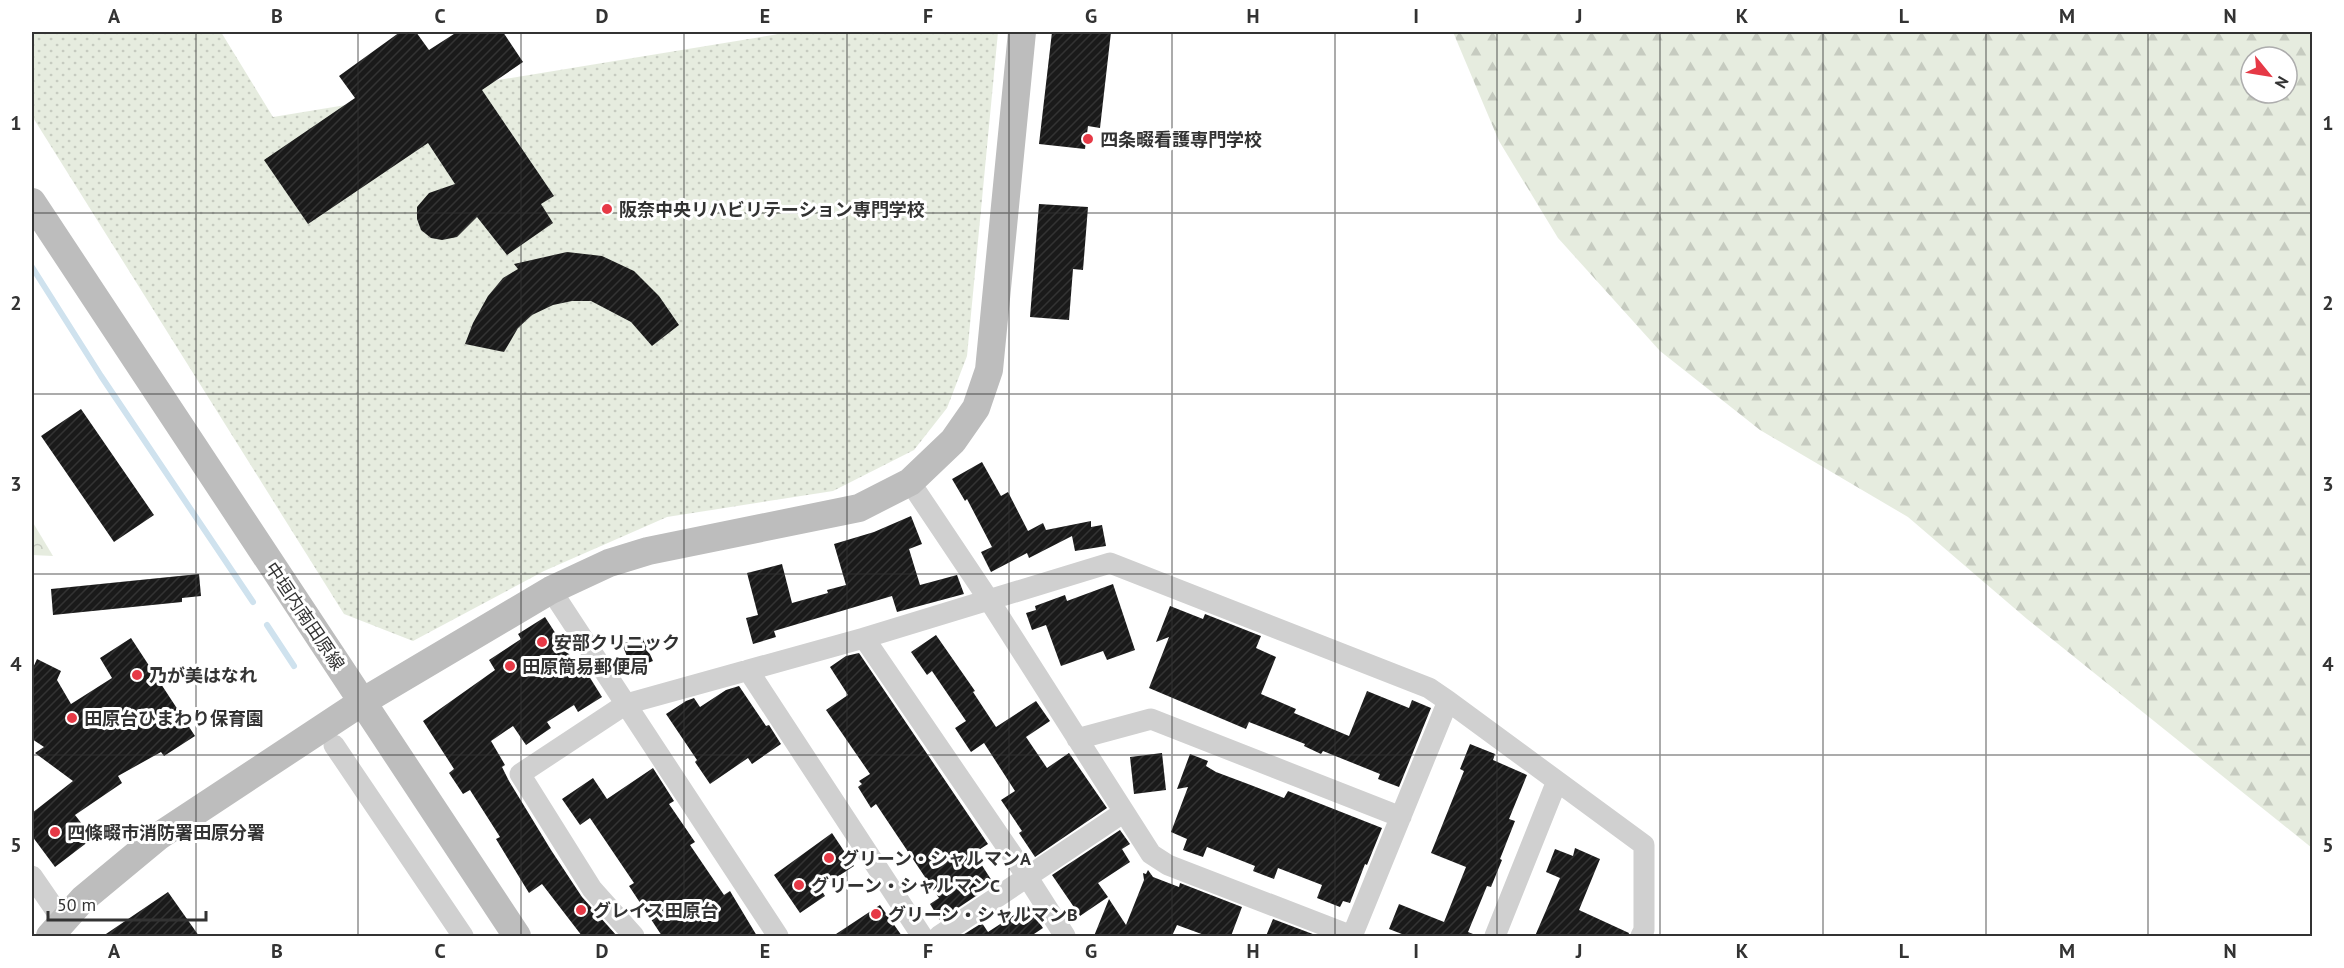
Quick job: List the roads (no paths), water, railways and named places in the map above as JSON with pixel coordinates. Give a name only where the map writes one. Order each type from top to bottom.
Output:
[{"type":"street","points":[[34,886],[59,930],[83,899],[159,836],[362,702],[551,590],[609,563],[648,551],[859,508],[910,482],[953,441],[976,408],[989,370],[1022,32]]},
{"type":"street","name":"中垣内南田原線","points":[[32,202],[517,936]]},
{"type":"street","points":[[910,482],[989,600],[1151,854],[1168,865],[1352,936],[1448,701]]},
{"type":"street","points":[[634,936],[592,889],[520,774],[626,704],[864,638],[1110,563],[1429,688],[1448,701],[1644,845],[1644,930],[1641,936]]},
{"type":"street","points":[[551,590],[778,936]]},
{"type":"street","points":[[864,638],[1065,936]]},
{"type":"street","points":[[748,670],[922,936]]},
{"type":"street","points":[[1077,739],[1150,718],[1401,817]]},
{"type":"street","points":[[334,745],[463,936]]},
{"type":"street","points":[[1495,936],[1557,781]]},
{"type":"street","points":[[939,936],[1124,812]]},
{"type":"waterway","points":[[32,267],[101,376],[253,602]]},
{"type":"waterway","points":[[267,625],[294,666]]},
{"type":"place","name":"四条畷看護専門学校","points":[[1088,139]]},
{"type":"place","name":"阪奈中央リハビリテーション専門学校","points":[[607,209]]},
{"type":"place","name":"安部クリニック","points":[[542,642]]},
{"type":"place","name":"田原簡易郵便局","points":[[510,666]]},
{"type":"place","name":"乃が美はなれ","points":[[137,675]]},
{"type":"place","name":"田原台ひまわり保育園","points":[[72,718]]},
{"type":"place","name":"四條畷市消防署田原分署","points":[[55,832]]},
{"type":"place","name":"グリーン・シャルマンA","points":[[829,858]]},
{"type":"place","name":"グリーン・シャルマンC","points":[[799,885]]},
{"type":"place","name":"グレイス田原台","points":[[581,910]]},
{"type":"place","name":"グリーン・シャルマンB","points":[[876,914]]}]
